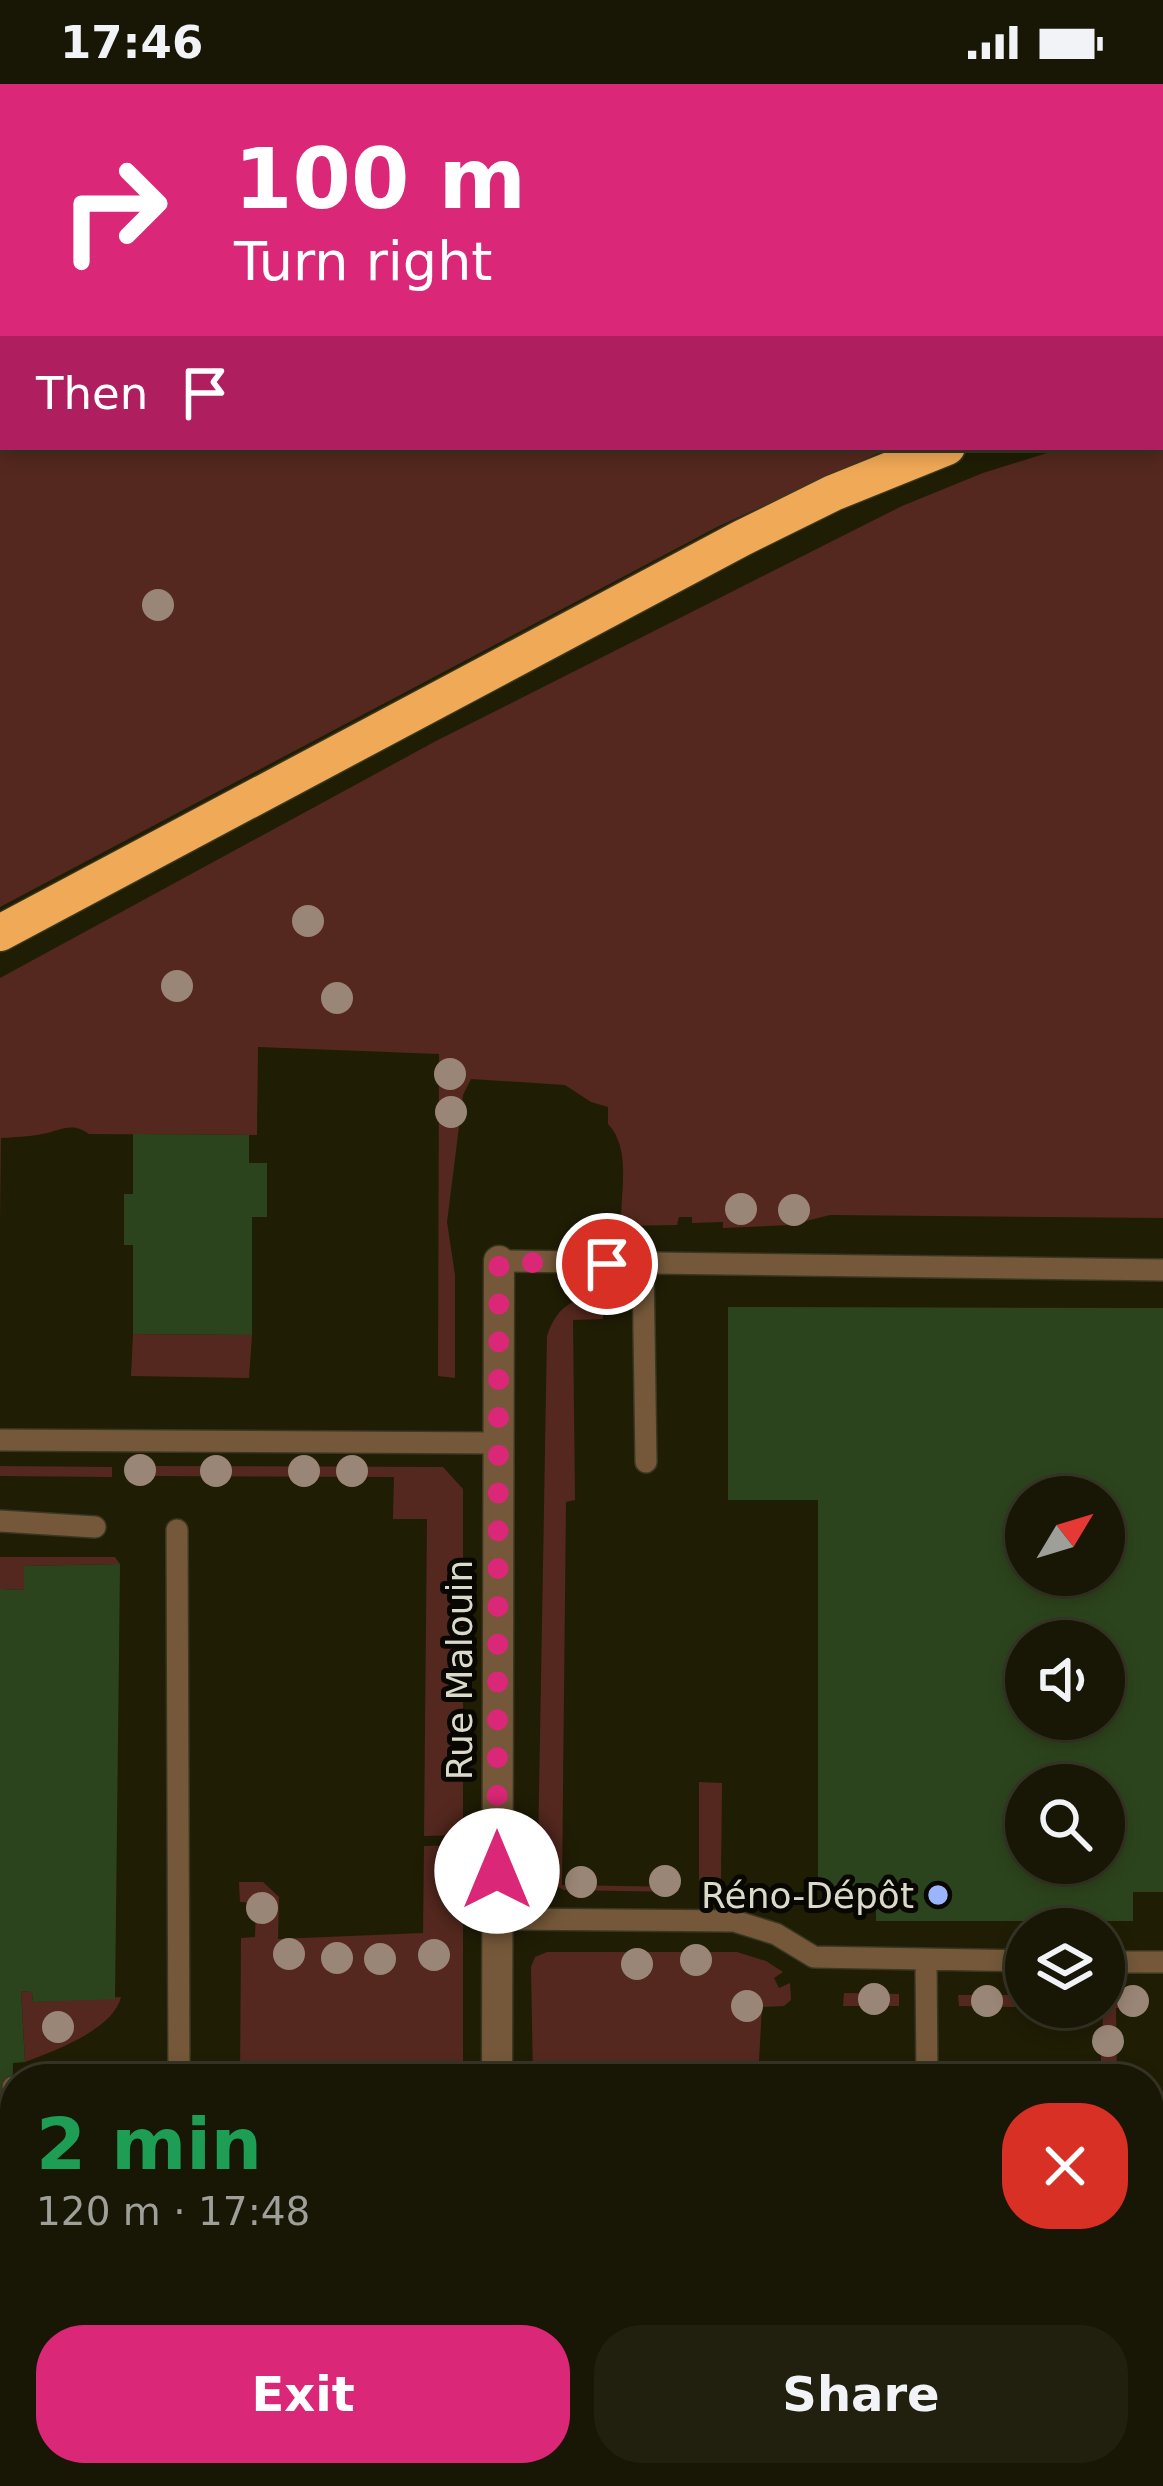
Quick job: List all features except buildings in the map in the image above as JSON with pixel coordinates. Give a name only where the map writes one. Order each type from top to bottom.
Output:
[{"type":"highway","points":[[0,933],[701,559],[833,493],[940,450]]},
{"type":"street","name":"Rue Malouin","points":[[497,2064],[499,1262]]},
{"type":"lane","points":[[499,1262],[1163,1270]]},
{"type":"lane","points":[[644,1264],[646,1462]]},
{"type":"lane","points":[[0,1440],[498,1443]]},
{"type":"lane","points":[[0,1522],[95,1527]]},
{"type":"lane","points":[[177,1530],[179,2064]]},
{"type":"lane","points":[[497,1919],[734,1921],[776,1934],[814,1957],[1005,1961]]},
{"type":"lane","points":[[926,1960],[927,2064]]},
{"type":"lane","points":[[1125,1962],[1163,1962]]},
{"type":"shaded area","points":[[0,450],[885,450],[717,527],[0,907]]},
{"type":"shaded area","points":[[1056,450],[1163,450],[1163,1218],[830,1215],[790,1225],[723,1228],[723,1222],[692,1223],[692,1217],[679,1217],[677,1225],[621,1226],[622,1159],[608,1124],[608,1107],[565,1085],[471,1079],[463,1095],[447,1222],[455,1275],[455,1378],[438,1376],[439,1054],[258,1047],[257,1135],[89,1134],[71,1127],[1,1138],[0,1224],[0,978],[436,741],[902,506]]},
{"type":"shaded area","points":[[603,1295],[603,1319],[573,1320],[575,1500],[566,1502],[562,1885],[679,1887],[678,1892],[564,1890],[548,1882],[538,1851],[547,1336],[567,1305]]},
{"type":"shaded area","points":[[133,1334],[252,1335],[249,1378],[131,1376]]},
{"type":"shaded area","points":[[0,1466],[112,1467],[112,1477],[0,1476]]},
{"type":"shaded area","points":[[150,1466],[443,1467],[463,1489],[463,1835],[424,1836],[427,1519],[393,1519],[394,1477],[150,1476]]},
{"type":"shaded area","points":[[0,1557],[115,1557],[120,1564],[25,1566],[24,1590],[0,1589]]},
{"type":"shaded area","points":[[699,1782],[722,1783],[721,1882],[699,1881]]},
{"type":"shaded area","points":[[463,1845],[463,2064],[240,2064],[241,1938],[255,1937],[256,1903],[240,1902],[239,1882],[263,1882],[279,1897],[278,1939],[423,1933],[424,1846]]},
{"type":"shaded area","points":[[547,1952],[737,1952],[783,1972],[774,1978],[779,1988],[790,1983],[791,2000],[784,2006],[762,2007],[759,2064],[533,2064],[531,1967],[535,1957]]},
{"type":"shaded area","points":[[21,1991],[32,1992],[33,2002],[121,1997],[116,2009],[95,2029],[25,2062]]},
{"type":"shaded area","points":[[844,1993],[899,1994],[899,2006],[843,2006]]},
{"type":"shaded area","points":[[958,1995],[1005,1995],[1005,2007],[959,2006]]},
{"type":"shaded area","points":[[1125,1995],[1146,1995],[1146,2007],[1125,2008]]},
{"type":"shaded area","points":[[1102,2028],[1116,2028],[1117,2064],[1101,2064]]},
{"type":"place","name":"Réno-Dépôt","points":[[938,1895]]},
{"type":"route","points":[[497,1871],[499,1262],[607,1264]]}]
